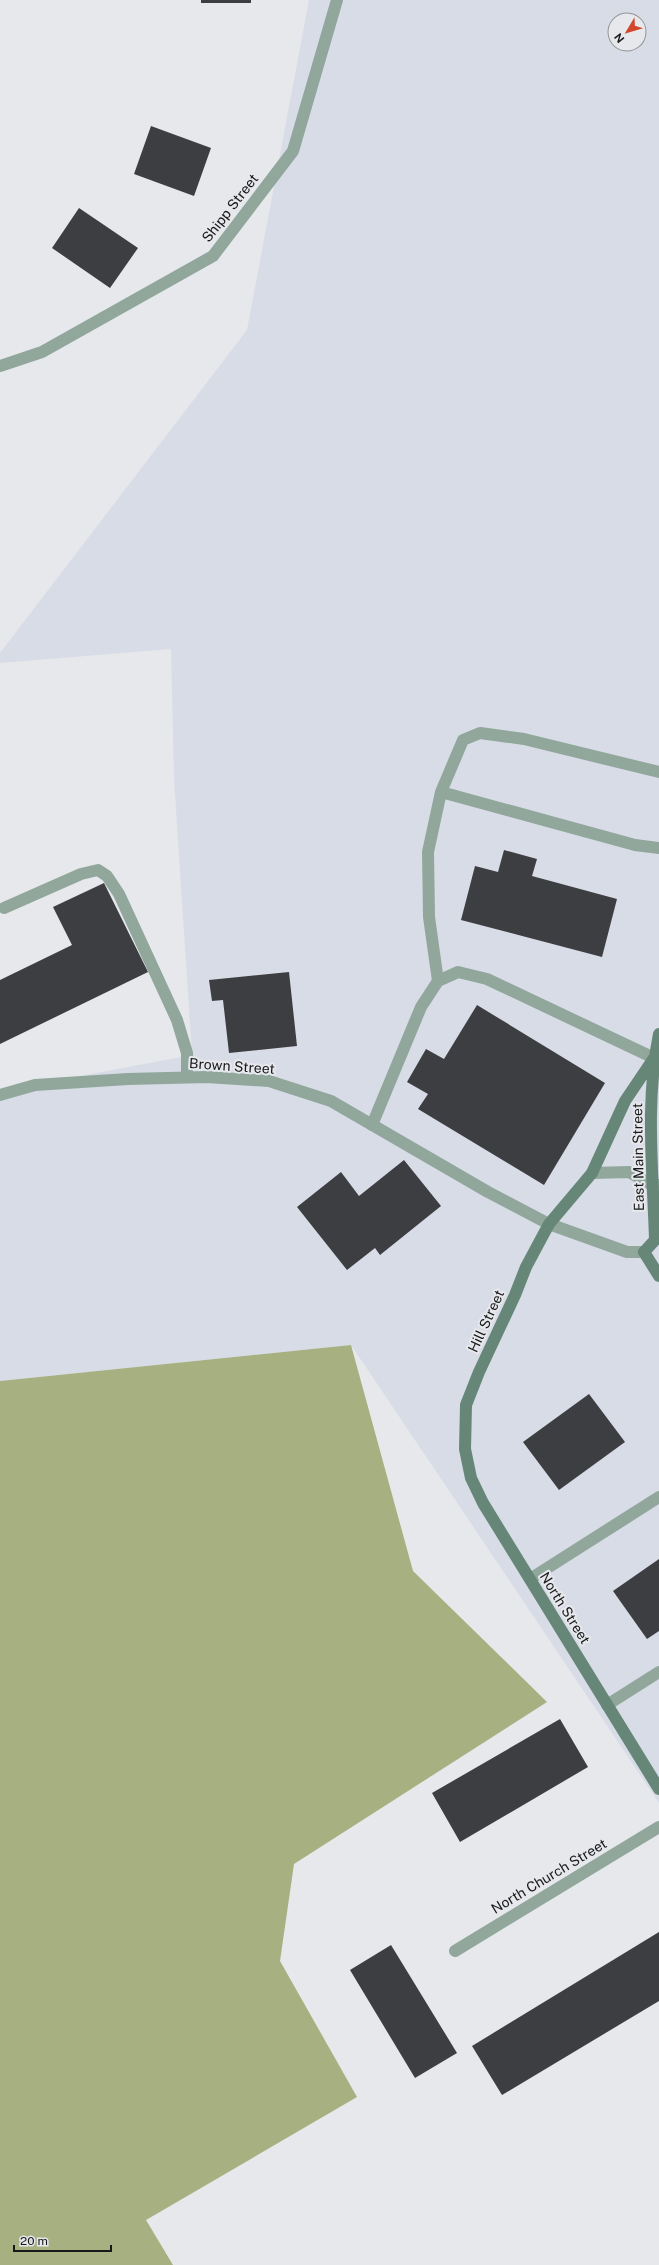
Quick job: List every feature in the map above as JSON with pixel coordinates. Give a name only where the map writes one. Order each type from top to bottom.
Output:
[{"type":"main road","name":"East Main Street","points":[[644,1252],[655,1240],[656,1185],[650,1135],[654,1058],[659,1034]]},
{"type":"main road","name":"East Main Street","points":[[549,1224],[592,1172],[625,1101],[654,1058]]},
{"type":"main road","name":"Hill Street","points":[[466,1436],[466,1405],[479,1372],[515,1295],[526,1267],[549,1224]]},
{"type":"main road","points":[[644,1252],[659,1276]]},
{"type":"main road","name":"North Street","points":[[466,1436],[466,1449],[471,1478],[482,1503],[659,1789]]},
{"type":"street","name":"Shipp Street","points":[[0,366],[42,352],[213,256],[293,151],[337,0]]},
{"type":"street","points":[[438,981],[428,917],[428,852],[441,792],[464,740],[480,733],[524,739],[659,772]]},
{"type":"street","points":[[441,792],[627,843],[659,848]]},
{"type":"street","points":[[4,908],[81,874],[98,870],[108,876],[126,908],[177,1020],[187,1053],[187,1077]]},
{"type":"street","points":[[372,1125],[421,1007],[438,981],[458,972],[487,979],[654,1058]]},
{"type":"street","name":"Brown Street","points":[[0,1095],[35,1085],[187,1077],[269,1081],[331,1101],[488,1192],[549,1224]]},
{"type":"street","points":[[592,1172],[629,1172],[656,1185]]},
{"type":"street","points":[[549,1224],[627,1252],[644,1252]]},
{"type":"street","points":[[530,1579],[659,1497]]},
{"type":"street","points":[[607,1705],[659,1672]]},
{"type":"street","name":"North Church Street","points":[[454,1952],[659,1827]]},
{"type":"shaded area","points":[[309,0],[659,0],[659,1803],[351,1345],[0,1381],[0,1091],[192,1055],[174,779],[171,649],[0,663],[0,653],[247,330]]},
{"type":"green space","points":[[351,1345],[413,1571],[547,1702],[294,1864],[280,1961],[357,2097],[146,2220],[173,2265],[0,2265],[0,1381]]},
{"type":"building","points":[[201,0],[251,0],[251,3],[201,3]]},
{"type":"building","points":[[151,126],[211,148],[194,196],[134,174]]},
{"type":"building","points":[[79,208],[138,248],[110,288],[52,248]]},
{"type":"building","points":[[504,850],[537,859],[532,876],[617,899],[602,957],[461,920],[475,866],[498,872]]},
{"type":"building","points":[[104,883],[148,972],[0,1044],[0,980],[72,945],[53,907]]},
{"type":"building","points":[[289,972],[297,1046],[229,1053],[223,1000],[212,1001],[209,980]]},
{"type":"building","points":[[477,1005],[605,1083],[544,1185],[418,1109],[428,1094],[407,1082],[426,1049],[444,1059]]},
{"type":"building","points":[[404,1160],[441,1206],[380,1255],[375,1248],[347,1270],[297,1207],[341,1172],[359,1196]]},
{"type":"building","points":[[589,1394],[625,1442],[559,1490],[523,1442]]},
{"type":"building","points":[[659,1559],[659,1631],[647,1639],[613,1591]]},
{"type":"building","points":[[560,1719],[588,1767],[460,1842],[432,1793]]},
{"type":"building","points":[[659,1932],[659,2001],[502,2095],[472,2046]]},
{"type":"building","points":[[391,1945],[457,2053],[415,2078],[350,1970]]}]
